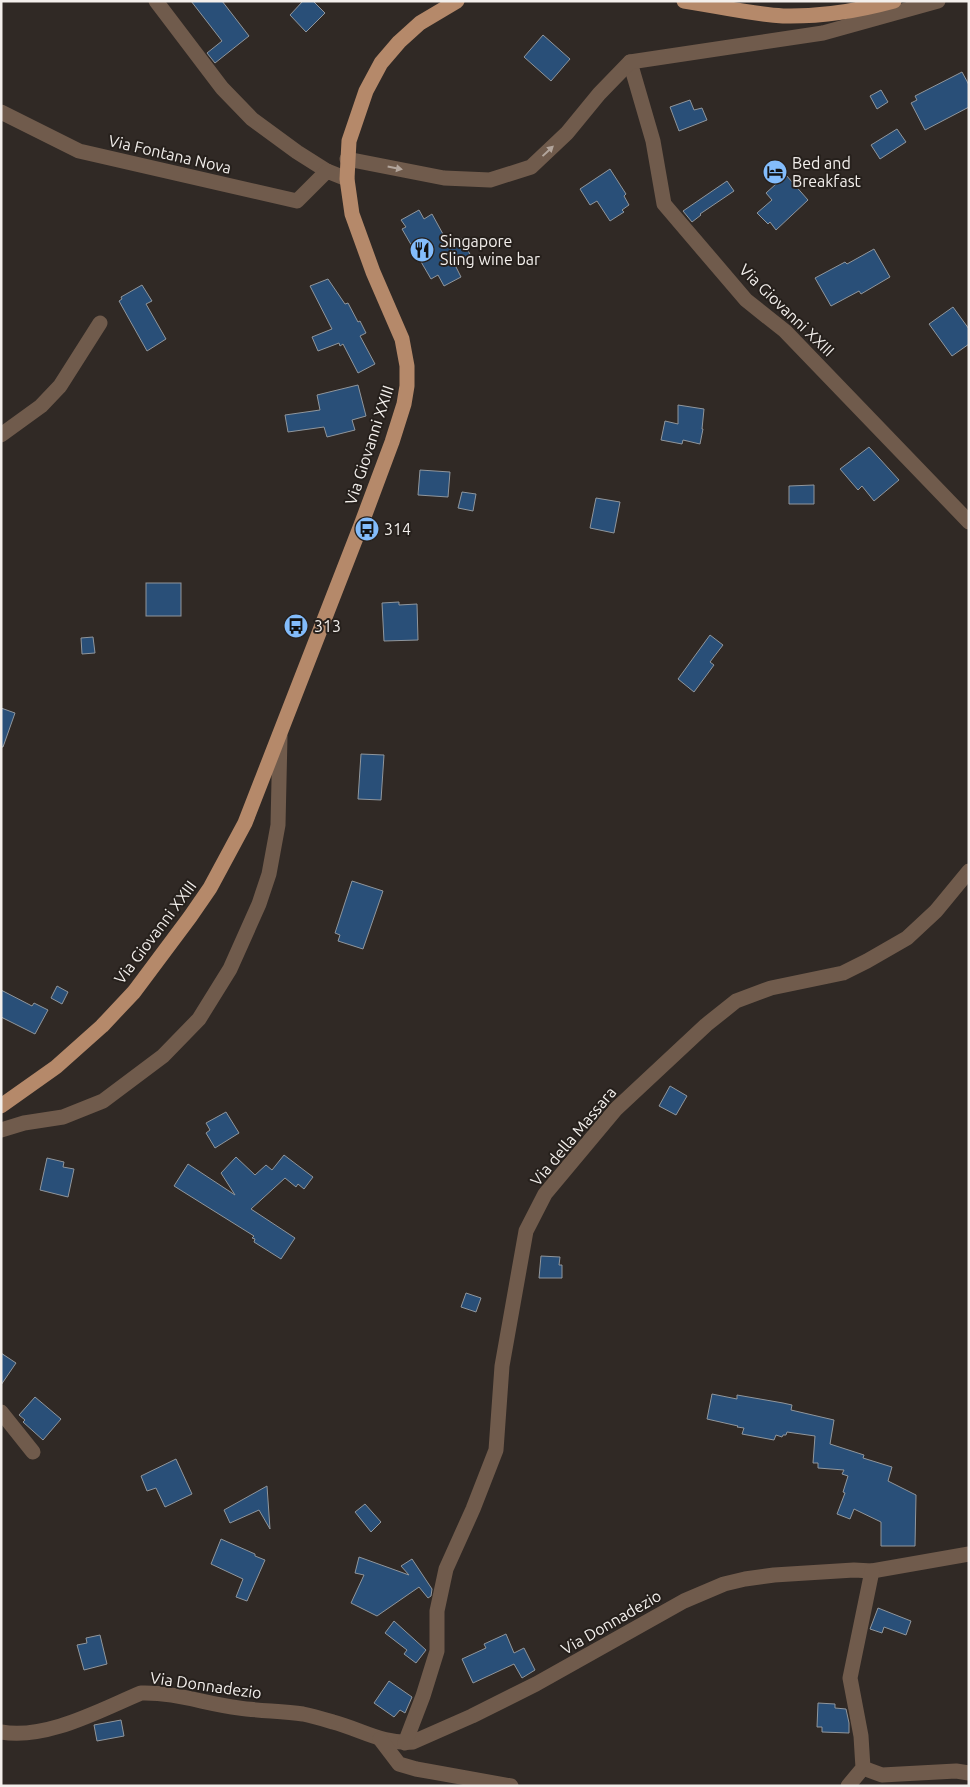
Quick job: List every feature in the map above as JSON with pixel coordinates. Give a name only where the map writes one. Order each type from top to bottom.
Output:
[{"type":"main road","name":"Via Giovanni XXIII","points":[[1,1106],[56,1067],[102,1026],[134,992],[210,888],[245,823],[392,442],[404,404],[407,386],[407,366],[402,339],[373,272],[352,214],[347,179],[349,141],[366,91],[381,63],[399,42],[420,23],[457,1]]},
{"type":"main road","points":[[684,1],[782,16],[820,15],[866,9],[894,1]]},
{"type":"street","points":[[156,1],[222,88],[252,119],[327,171],[347,179]]},
{"type":"street","points":[[347,159],[444,178],[490,180],[531,167],[567,133],[599,94],[630,62],[823,33],[938,1]]},
{"type":"street","name":"Via Giovanni XXIII","points":[[630,62],[653,141],[664,204],[746,300],[785,331],[969,522]]},
{"type":"street","name":"Via Fontana Nova","points":[[1,112],[79,151],[297,201],[327,171]]},
{"type":"street","points":[[1,436],[41,406],[60,386],[100,323]]},
{"type":"street","name":"Via Giovanni XXIII","points":[[1,1130],[24,1123],[63,1117],[103,1101],[163,1056],[199,1018],[230,969],[259,904],[269,874],[278,825],[280,736]]},
{"type":"street","name":"Via della Massara","points":[[405,1743],[423,1696],[437,1651],[437,1612],[446,1569],[473,1510],[496,1450],[502,1366],[526,1231],[545,1194],[616,1109],[706,1025],[736,1001],[771,988],[844,973],[867,961],[907,938],[936,911],[969,871]]},
{"type":"street","points":[[1,1412],[33,1452]]},
{"type":"street","name":"Via Donnadezio","points":[[1,1732],[27,1732],[63,1725],[141,1693],[150,1693],[166,1694],[237,1708],[303,1714],[336,1722],[380,1738],[405,1743],[414,1742],[536,1684],[684,1601],[724,1584],[774,1575],[854,1570],[872,1571],[969,1554]]},
{"type":"street","points":[[848,1786],[863,1768],[861,1736],[850,1678],[872,1571]]},
{"type":"street","points":[[380,1738],[399,1764],[416,1769],[511,1786]]},
{"type":"street","points":[[863,1768],[882,1775],[969,1773]]},
{"type":"building","points":[[191,1],[222,1],[249,36],[215,63],[207,53],[222,41]]},
{"type":"building","points":[[303,1],[313,1],[325,13],[306,32],[290,15]]},
{"type":"building","points":[[543,35],[570,59],[551,81],[524,57]]},
{"type":"building","points":[[962,72],[969,85],[969,107],[925,130],[911,103],[917,100],[915,96]]},
{"type":"building","points":[[881,90],[888,102],[877,109],[870,96]]},
{"type":"building","points":[[690,100],[694,110],[702,108],[707,120],[679,131],[670,107]]},
{"type":"building","points":[[897,129],[906,142],[880,159],[871,145]]},
{"type":"building","points":[[610,169],[626,194],[624,196],[629,205],[622,210],[624,212],[610,221],[597,201],[590,205],[580,189]]},
{"type":"building","points":[[786,175],[808,200],[776,230],[770,222],[768,224],[757,213],[772,200],[766,193]]},
{"type":"building","points":[[727,181],[734,191],[700,214],[692,222],[683,211]]},
{"type":"building","points":[[419,210],[424,219],[432,214],[449,245],[461,238],[471,256],[455,265],[461,277],[444,286],[438,275],[431,279],[402,229],[406,227],[401,220]]},
{"type":"building","points":[[874,249],[890,277],[861,294],[859,291],[831,306],[815,278],[845,262],[847,264]]},
{"type":"building","points":[[328,279],[345,304],[348,303],[366,333],[360,336],[375,364],[358,373],[343,344],[340,346],[339,343],[318,351],[312,337],[332,329],[310,286]]},
{"type":"building","points":[[142,285],[152,301],[146,304],[166,339],[147,351],[119,301],[122,299],[121,297]]},
{"type":"building","points":[[953,307],[969,329],[969,344],[952,356],[929,324]]},
{"type":"building","points":[[358,385],[366,416],[352,420],[355,430],[327,437],[324,427],[288,432],[285,415],[320,410],[317,395]]},
{"type":"building","points":[[678,405],[704,409],[700,444],[683,440],[682,444],[661,440],[665,421],[678,424]]},
{"type":"building","points":[[869,447],[899,480],[874,501],[862,486],[858,490],[840,469]]},
{"type":"building","points":[[420,470],[450,472],[448,497],[418,495]]},
{"type":"building","points":[[814,485],[814,504],[789,504],[789,486]]},
{"type":"building","points":[[462,492],[476,494],[473,511],[458,508]]},
{"type":"building","points":[[596,498],[620,502],[614,533],[590,528]]},
{"type":"building","points":[[146,583],[181,583],[181,616],[146,616]]},
{"type":"building","points":[[399,602],[399,605],[417,604],[418,640],[384,641],[382,603]]},
{"type":"building","points":[[710,635],[723,645],[710,662],[714,665],[694,692],[678,679]]},
{"type":"building","points":[[93,637],[95,653],[82,654],[81,638]]},
{"type":"building","points":[[1,708],[15,713],[3,747],[1,747]]},
{"type":"building","points":[[361,754],[384,755],[381,800],[358,799]]},
{"type":"building","points":[[352,881],[383,891],[363,949],[338,941],[340,935],[335,933]]},
{"type":"building","points":[[57,986],[68,992],[62,1004],[51,998]]},
{"type":"building","points":[[1,990],[32,1006],[34,1003],[48,1010],[35,1034],[1,1017]]},
{"type":"building","points":[[670,1086],[687,1096],[676,1115],[659,1106]]},
{"type":"building","points":[[226,1112],[239,1133],[215,1148],[206,1133],[210,1130],[206,1123]]},
{"type":"building","points":[[284,1155],[313,1177],[304,1189],[298,1184],[296,1187],[285,1178],[251,1209],[295,1238],[281,1259],[254,1242],[255,1239],[252,1238],[254,1236],[174,1186],[188,1164],[235,1195],[221,1173],[236,1157],[255,1175],[266,1165],[272,1170]]},
{"type":"building","points":[[47,1158],[64,1162],[63,1167],[74,1169],[68,1197],[40,1190]]},
{"type":"building","points":[[541,1256],[560,1257],[559,1265],[562,1265],[562,1278],[539,1278]]},
{"type":"building","points":[[466,1293],[481,1298],[476,1312],[461,1307]]},
{"type":"building","points":[[1,1353],[16,1363],[1,1385]]},
{"type":"building","points":[[712,1394],[737,1399],[737,1395],[783,1403],[792,1405],[791,1410],[834,1420],[830,1444],[864,1455],[863,1458],[892,1467],[888,1481],[916,1495],[915,1546],[881,1546],[881,1522],[854,1509],[850,1519],[837,1514],[845,1493],[843,1492],[848,1476],[842,1474],[844,1470],[818,1468],[818,1463],[813,1463],[815,1436],[787,1432],[782,1437],[776,1435],[774,1440],[742,1434],[744,1428],[707,1419]]},
{"type":"building","points":[[35,1397],[61,1419],[43,1440],[23,1422],[25,1420],[19,1415]]},
{"type":"building","points":[[176,1459],[192,1494],[165,1507],[156,1488],[147,1491],[141,1476]]},
{"type":"building","points":[[267,1486],[270,1529],[259,1510],[230,1523],[224,1510]]},
{"type":"building","points":[[365,1504],[381,1522],[371,1532],[355,1512]]},
{"type":"building","points":[[221,1539],[265,1560],[247,1601],[236,1597],[243,1579],[211,1564]]},
{"type":"building","points":[[359,1557],[409,1575],[401,1566],[412,1559],[432,1589],[431,1596],[428,1598],[419,1587],[377,1616],[351,1603],[364,1575],[355,1573]]},
{"type":"building","points":[[878,1608],[911,1621],[906,1635],[884,1627],[882,1633],[870,1629]]},
{"type":"building","points":[[394,1621],[426,1650],[416,1663],[404,1654],[407,1650],[385,1633]]},
{"type":"building","points":[[506,1634],[514,1653],[524,1648],[535,1670],[522,1678],[514,1664],[473,1683],[462,1659],[486,1648],[484,1644]]},
{"type":"building","points":[[100,1635],[107,1664],[84,1670],[77,1645],[87,1643],[86,1638]]},
{"type":"building","points":[[389,1681],[412,1697],[405,1713],[400,1710],[394,1717],[374,1703]]},
{"type":"building","points":[[818,1703],[835,1704],[835,1708],[846,1709],[849,1733],[822,1732],[822,1727],[817,1727]]},
{"type":"building","points":[[121,1720],[124,1736],[97,1741],[94,1725]]},
{"type":"place","name":"Bed and Breakfast","points":[[775,172]]},
{"type":"place","name":"Singapore Sling wine bar","points":[[422,250]]},
{"type":"place","name":"314","points":[[367,529]]},
{"type":"place","name":"313","points":[[296,626]]}]
